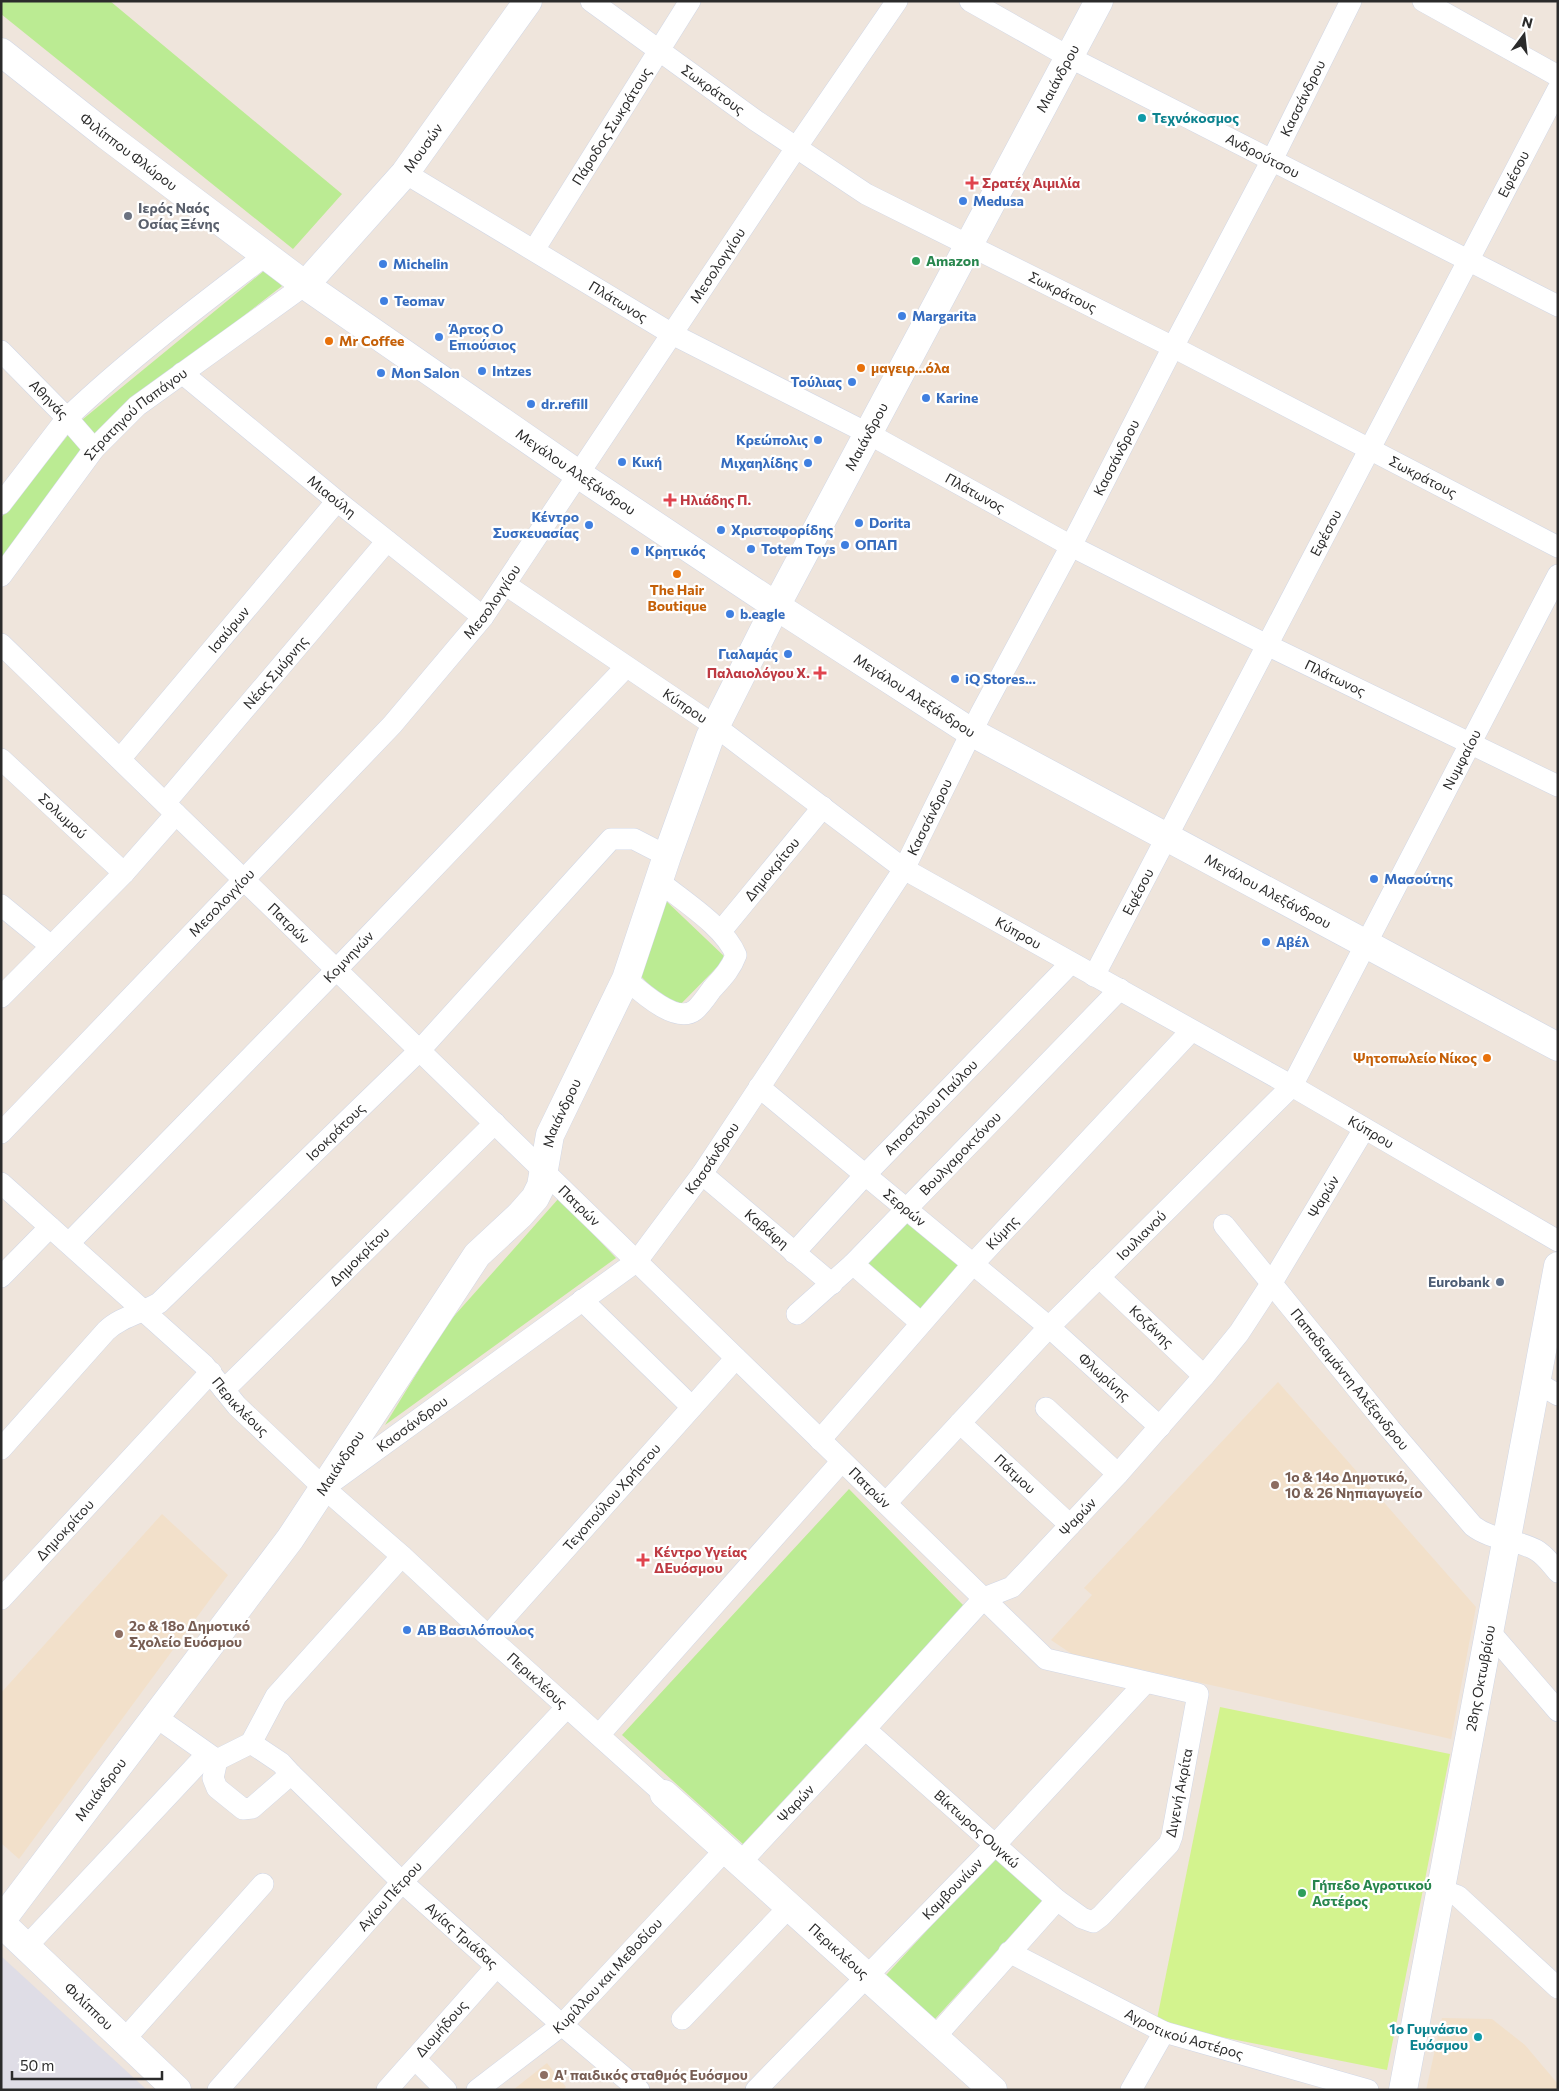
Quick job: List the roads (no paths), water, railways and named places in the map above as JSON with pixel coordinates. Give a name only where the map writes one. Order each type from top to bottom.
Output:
[{"type":"street","name":"Μουσών","points":[[306,285],[405,172],[528,1]]},
{"type":"street","name":"Σωκράτους","points":[[591,1],[796,148],[866,194],[1173,347],[1558,546]]},
{"type":"street","name":"Πάροδος Σωκράτους","points":[[534,250],[690,1]]},
{"type":"street","name":"Μεσολογγίου","points":[[1,1133],[392,725],[483,617],[796,148],[897,1]]},
{"type":"street","name":"Ανδρούτσου","points":[[970,1],[1069,58],[1558,306]]},
{"type":"street","name":"Μαιάνδρου","points":[[1,1922],[290,1539],[477,1255],[520,1215],[535,1198],[541,1186],[550,1135],[626,979],[660,882],[667,856],[715,726],[776,606],[870,434],[1099,1]]},
{"type":"street","name":"Κασσάνδρου","points":[[324,1488],[637,1261],[702,1174],[904,869],[972,732],[1271,162],[1351,1]]},
{"type":"street","points":[[1423,1],[1558,76]]},
{"type":"street","name":"Φιλίππου Φλώρου","points":[[1,52],[106,135],[306,285]]},
{"type":"street","name":"Εφέσου","points":[[1094,976],[1558,89]]},
{"type":"street","name":"Πλάτωνος","points":[[405,172],[672,334],[870,434],[1071,546],[1267,645],[1558,786]]},
{"type":"street","points":[[1,504],[69,421],[132,359],[266,254]]},
{"type":"street","name":"Στρατηγού Παπάγου","points":[[1,576],[92,447],[137,406],[306,285]]},
{"type":"street","name":"Μεγάλου Αλεξάνδρου","points":[[306,285],[578,474],[776,606],[972,732],[1166,838],[1558,1047]]},
{"type":"street","name":"Αθηνάς","points":[[1,351],[92,447]]},
{"type":"street","name":"Μιαούλη","points":[[182,373],[337,501],[483,617]]},
{"type":"street","name":"Ισαύρων","points":[[120,759],[337,501]]},
{"type":"street","name":"Νέας Σμύρνης","points":[[1,998],[124,873],[170,809],[387,541]]},
{"type":"street","name":"Νυμφαίου","points":[[1366,945],[1472,744],[1558,575]]},
{"type":"street","name":"Κύπρου","points":[[506,585],[715,726],[904,869],[1292,1086],[1558,1242]]},
{"type":"street","name":"Πατρών","points":[[1,644],[1046,1659],[1198,1694]]},
{"type":"street","name":"Κομνηνών","points":[[69,1244],[336,970],[626,667]]},
{"type":"street","name":"Σολωμού","points":[[1,759],[124,873]]},
{"type":"street","name":"Δημοκρίτου","points":[[721,931],[823,807]]},
{"type":"street","name":"Ισοκράτους","points":[[1,1449],[106,1331],[118,1322],[146,1311],[159,1303],[420,1050],[611,839],[634,839],[667,856]]},
{"type":"street","points":[[626,979],[644,995],[672,1012],[683,1015],[694,1011],[732,966],[736,955],[732,945],[721,931],[660,882]]},
{"type":"street","points":[[1,905],[52,946]]},
{"type":"street","name":"Ιουλιανού","points":[[886,1503],[1049,1327],[1292,1086],[1366,945]]},
{"type":"street","name":"Αποστόλου Παύλου","points":[[794,1253],[864,1175],[1071,963]]},
{"type":"street","name":"Βουλγαροκτόνου","points":[[797,1314],[853,1264],[1120,989]]},
{"type":"street","name":"Κύμης","points":[[820,1440],[973,1264],[1191,1031]]},
{"type":"street","name":"Σερρών","points":[[759,1087],[1049,1327]]},
{"type":"street","name":"Δημοκρίτου","points":[[224,1390],[494,1123]]},
{"type":"street","name":"Ψαρών","points":[[734,1856],[866,1729],[984,1598],[1012,1587],[1160,1427],[1239,1333],[1271,1284],[1364,1129]]},
{"type":"street","name":"Καβάφη","points":[[702,1174],[832,1284]]},
{"type":"street","name":"Περικλέους","points":[[1,1183],[146,1311],[211,1372],[237,1406],[324,1488],[402,1556],[488,1636],[993,2090]]},
{"type":"street","name":"Παπαδιαμάντη Αλέξανδρου","points":[[1224,1224],[1384,1422],[1473,1526],[1484,1533],[1534,1549],[1542,1554],[1558,1572]]},
{"type":"street","points":[[1,1277],[50,1227]]},
{"type":"street","points":[[853,1264],[921,1323]]},
{"type":"street","name":"28ης Οκτωβρίου","points":[[1404,2090],[1442,1890],[1466,1749],[1508,1540],[1547,1389],[1558,1266]]},
{"type":"street","name":"Κοζάνης","points":[[1099,1277],[1204,1376]]},
{"type":"street","points":[[582,1300],[692,1407]]},
{"type":"street","name":"Φλωρίνης","points":[[1049,1327],[1160,1427]]},
{"type":"street","name":"Τεγοπούλου Χρήστου","points":[[488,1636],[736,1358]]},
{"type":"street","name":"Δημοκρίτου","points":[[1,1599],[211,1372]]},
{"type":"street","points":[[1046,1408],[1118,1474]]},
{"type":"street","name":"Πάτμου","points":[[960,1423],[1070,1525]]},
{"type":"street","points":[[599,1735],[842,1461]]},
{"type":"street","points":[[26,1946],[212,1757],[251,1743],[276,1696],[402,1556]]},
{"type":"street","points":[[1490,1632],[1558,1711]]},
{"type":"street","name":"Καμβουνίων","points":[[756,2090],[995,1845],[1145,1683]]},
{"type":"street","name":"Διγενή Ακρίτα","points":[[1093,1922],[1101,1916],[1169,1844],[1198,1694]]},
{"type":"street","name":"Αγίου Πέτρου","points":[[218,2090],[402,1882],[567,1707]]},
{"type":"street","points":[[156,1716],[212,1757]]},
{"type":"street","name":"Βίκτωρος Ουγκώ","points":[[866,1729],[1057,1900],[1082,1918],[1093,1922]]},
{"type":"street","name":"Αγίας Τριάδας","points":[[251,1743],[281,1763],[402,1882],[562,2025],[639,2090]]},
{"type":"street","points":[[212,1757],[213,1778],[217,1788],[243,1809],[252,1808],[291,1774]]},
{"type":"street","name":"Κυρίλλου και Μεθοδίου","points":[[478,2090],[562,2025],[734,1856]]},
{"type":"street","points":[[124,2040],[262,1884]]},
{"type":"street","points":[[1442,1890],[1458,1896],[1558,1988]]},
{"type":"street","points":[[935,2037],[1057,1900]]},
{"type":"street","points":[[682,2019],[790,1906]]},
{"type":"street","name":"Φιλίππου","points":[[1,1922],[177,2090]]},
{"type":"street","name":"Αγροτικού Αστέρος","points":[[1009,1952],[1164,2032],[1368,2090]]},
{"type":"street","name":"Διομήδους","points":[[387,2090],[496,1966]]},
{"type":"street","points":[[1131,2090],[1164,2032]]},
{"type":"street","points":[[415,2059],[446,2090]]},
{"type":"place","name":"Τεχνόκοσμος","points":[[1142,118]]},
{"type":"place","name":"Σρατέχ Αιμιλία","points":[[972,183]]},
{"type":"place","name":"Medusa","points":[[963,201]]},
{"type":"place","name":"Ιερός Ναός Οσίας Ξένης","points":[[128,216]]},
{"type":"place","name":"Amazon","points":[[916,261]]},
{"type":"place","name":"Michelin","points":[[383,264]]},
{"type":"place","name":"Teomav","points":[[384,301]]},
{"type":"place","name":"Margarita","points":[[902,316]]},
{"type":"place","name":"Άρτος Ο Επιούσιος","points":[[439,337]]},
{"type":"place","name":"Mr Coffee","points":[[329,341]]},
{"type":"place","name":"μαγειρ...όλα","points":[[861,368]]},
{"type":"place","name":"Intzes","points":[[482,371]]},
{"type":"place","name":"Mon Salon","points":[[381,373]]},
{"type":"place","name":"Τούλιας","points":[[852,382]]},
{"type":"place","name":"Karine","points":[[926,398]]},
{"type":"place","name":"dr.refill","points":[[531,404]]},
{"type":"place","name":"Κρεώπολις","points":[[818,440]]},
{"type":"place","name":"Κική","points":[[622,462]]},
{"type":"place","name":"Μιχαηλίδης","points":[[808,463]]},
{"type":"place","name":"Ηλιάδης Π.","points":[[670,500]]},
{"type":"place","name":"Dorita","points":[[859,523]]},
{"type":"place","name":"Κέντρο Συσκευασίας","points":[[589,525]]},
{"type":"place","name":"Χριστοφορίδης","points":[[721,530]]},
{"type":"place","name":"ΟΠΑΠ","points":[[845,545]]},
{"type":"place","name":"Totem Toys","points":[[751,549]]},
{"type":"place","name":"Κρητικός","points":[[635,551]]},
{"type":"place","name":"The Hair Boutique","points":[[677,574]]},
{"type":"place","name":"b.eagle","points":[[730,614]]},
{"type":"place","name":"Γιαλαμάς","points":[[788,654]]},
{"type":"place","name":"Παλαιολόγου Χ.","points":[[820,673]]},
{"type":"place","name":"iQ Stores...","points":[[955,679]]},
{"type":"place","name":"Μασούτης","points":[[1374,879]]},
{"type":"place","name":"Αβέλ","points":[[1266,942]]},
{"type":"place","name":"Ψητοπωλείο Νίκος","points":[[1487,1058]]},
{"type":"place","name":"Eurobank","points":[[1500,1282]]},
{"type":"place","name":"1ο & 14ο Δημοτικό, 10 & 26 Νηπιαγωγείο","points":[[1275,1485]]},
{"type":"place","name":"Κέντρο Υγείας ΔΕυόσμου","points":[[643,1560]]},
{"type":"place","name":"ΑΒ Βασιλόπουλος","points":[[407,1630]]},
{"type":"place","name":"2ο & 18ο Δημοτικό Σχολείο Ευόσμου","points":[[119,1634]]},
{"type":"place","name":"Γήπεδο Αγροτικού Αστέρος","points":[[1302,1893]]},
{"type":"place","name":"1ο Γυμνάσιο Ευόσμου","points":[[1478,2037]]},
{"type":"place","name":"Α' παιδικός σταθμός Ευόσμου","points":[[544,2075]]}]
